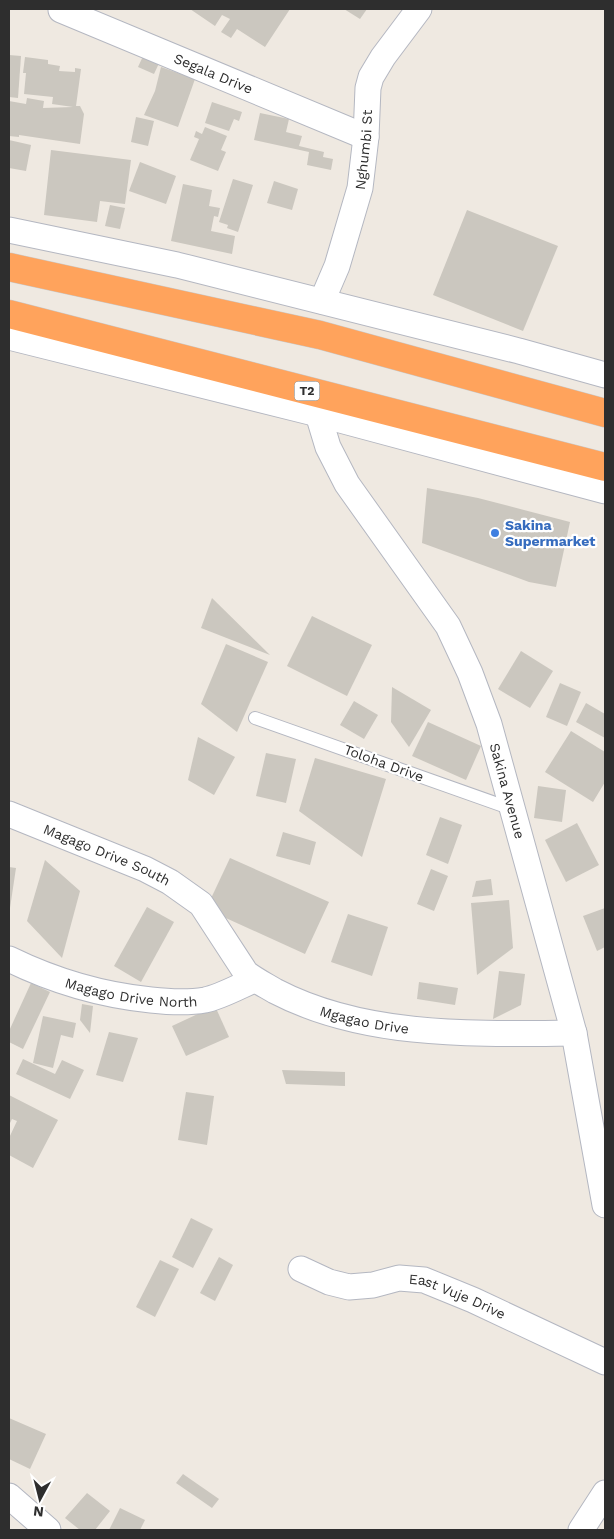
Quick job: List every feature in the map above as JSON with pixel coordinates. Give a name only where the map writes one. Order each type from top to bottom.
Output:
[{"type":"highway","points":[[9,267],[320,335],[605,413]]},
{"type":"highway","name":"T2","points":[[9,314],[605,467]]},
{"type":"street","name":"Nghumbi St","points":[[322,302],[337,266],[360,188],[366,137],[368,88],[371,77],[420,9]]},
{"type":"street","name":"Segala Drive","points":[[61,10],[366,137]]},
{"type":"street","points":[[9,230],[178,265],[519,351],[605,375]]},
{"type":"street","points":[[9,337],[318,414],[605,491]]},
{"type":"street","name":"Sakina Avenue","points":[[318,414],[328,447],[347,484],[448,626],[470,673],[486,716],[574,1033],[605,1205]]},
{"type":"street","name":"Magago Drive South","points":[[9,814],[146,869],[170,882],[201,904]]},
{"type":"street","name":"Mgagao Drive","points":[[201,904],[230,945],[241,968],[254,980],[301,1004],[376,1023],[408,1028],[500,1033],[574,1033]]},
{"type":"street","name":"Magago Drive North","points":[[9,958],[74,986],[128,998],[166,1002],[206,1000],[254,980]]},
{"type":"street","name":"East Vuje Drive","points":[[301,1269],[329,1282],[349,1287],[373,1285],[399,1278],[424,1280],[473,1300],[605,1362]]},
{"type":"street","points":[[582,1530],[605,1493]]},
{"type":"street","points":[[9,1496],[48,1530]]},
{"type":"lane","name":"Toloha Drive","points":[[255,718],[512,809]]},
{"type":"building","points":[[190,9],[290,9],[265,47],[237,29],[231,38],[221,32],[230,19],[222,15],[215,26]]},
{"type":"building","points":[[344,9],[367,9],[360,19]]},
{"type":"building","points":[[145,52],[161,59],[154,74],[138,67]]},
{"type":"building","points":[[9,55],[21,56],[18,98],[9,97]]},
{"type":"building","points":[[25,57],[48,60],[48,64],[60,66],[59,71],[75,72],[75,68],[81,69],[76,106],[80,106],[84,114],[80,144],[19,135],[19,137],[9,136],[9,101],[26,104],[27,98],[44,101],[43,108],[73,107],[52,104],[53,97],[24,94],[26,73],[23,73]]},
{"type":"building","points":[[161,67],[195,79],[178,127],[144,115],[155,91]]},
{"type":"building","points":[[212,102],[242,112],[239,121],[234,119],[229,131],[205,123]]},
{"type":"building","points":[[260,113],[289,119],[286,132],[302,136],[299,146],[324,152],[323,157],[333,159],[331,170],[307,165],[309,152],[254,140]]},
{"type":"building","points":[[136,117],[154,121],[148,146],[131,142]]},
{"type":"building","points":[[205,127],[227,136],[221,150],[226,152],[218,171],[190,160],[199,139],[194,137],[196,131],[202,134]]},
{"type":"building","points":[[9,140],[31,145],[26,171],[9,168]]},
{"type":"building","points":[[51,150],[131,160],[125,204],[100,201],[97,222],[44,215]]},
{"type":"building","points":[[140,162],[176,176],[166,204],[129,191]]},
{"type":"building","points":[[233,179],[253,185],[238,232],[227,228],[228,225],[219,222]]},
{"type":"building","points":[[274,181],[298,189],[292,210],[267,203]]},
{"type":"building","points":[[183,184],[212,190],[209,206],[220,208],[218,217],[214,216],[211,231],[235,236],[232,254],[171,241]]},
{"type":"building","points":[[110,205],[125,208],[120,229],[105,226]]},
{"type":"building","points":[[467,210],[558,246],[523,331],[433,295]]},
{"type":"building","name":"Sakina Supermarket","points":[[427,488],[478,498],[570,522],[556,587],[529,582],[422,543]]},
{"type":"building","points":[[212,598],[270,655],[201,628]]},
{"type":"building","points":[[312,616],[372,645],[347,696],[287,666]]},
{"type":"building","points":[[226,644],[268,662],[237,732],[201,704]]},
{"type":"building","points":[[521,651],[553,671],[530,708],[498,689]]},
{"type":"building","points":[[560,683],[581,692],[567,726],[546,717]]},
{"type":"building","points":[[392,687],[431,710],[409,747],[391,722]]},
{"type":"building","points":[[354,701],[378,715],[364,739],[340,725]]},
{"type":"building","points":[[586,703],[605,714],[605,738],[576,722]]},
{"type":"building","points":[[428,722],[481,746],[466,780],[412,756]]},
{"type":"building","points":[[571,731],[605,752],[605,782],[593,802],[545,772]]},
{"type":"building","points":[[198,737],[235,757],[214,795],[188,780]]},
{"type":"building","points":[[266,753],[296,759],[286,803],[256,796]]},
{"type":"building","points":[[315,758],[386,779],[362,857],[299,811]]},
{"type":"building","points":[[538,786],[566,790],[562,822],[534,818]]},
{"type":"building","points":[[440,817],[462,825],[448,864],[426,855]]},
{"type":"building","points":[[577,823],[599,865],[566,882],[545,840]]},
{"type":"building","points":[[283,832],[316,842],[310,865],[276,856]]},
{"type":"building","points":[[230,858],[329,902],[305,954],[206,909]]},
{"type":"building","points":[[45,860],[80,891],[62,958],[27,921]]},
{"type":"building","points":[[9,867],[16,868],[10,908],[9,907]]},
{"type":"building","points":[[431,869],[448,876],[434,911],[417,904]]},
{"type":"building","points":[[491,879],[493,895],[472,897],[476,881]]},
{"type":"building","points":[[509,900],[513,948],[477,975],[471,903]]},
{"type":"building","points":[[147,907],[174,922],[141,982],[114,966]]},
{"type":"building","points":[[605,908],[605,947],[597,951],[583,916]]},
{"type":"building","points":[[348,914],[388,927],[372,976],[331,962]]},
{"type":"building","points":[[499,971],[525,974],[521,1005],[493,1019]]},
{"type":"building","points":[[419,982],[458,988],[455,1005],[417,999]]},
{"type":"building","points":[[31,983],[50,992],[23,1049],[9,1042],[9,1031]]},
{"type":"building","points":[[82,1004],[93,1006],[90,1033],[80,1020]]},
{"type":"building","points":[[215,1006],[229,1037],[186,1056],[172,1026]]},
{"type":"building","points":[[43,1016],[76,1023],[73,1038],[61,1035],[53,1068],[33,1063]]},
{"type":"building","points":[[109,1032],[138,1038],[123,1082],[96,1075]]},
{"type":"building","points":[[23,1059],[55,1074],[62,1060],[84,1070],[70,1099],[16,1074]]},
{"type":"building","points":[[282,1070],[345,1072],[345,1086],[286,1084]]},
{"type":"building","points":[[186,1092],[214,1096],[207,1145],[178,1140]]},
{"type":"building","points":[[9,1095],[58,1120],[33,1168],[9,1155],[9,1138],[17,1121],[12,1119],[9,1125]]},
{"type":"building","points":[[191,1218],[213,1229],[193,1268],[172,1257]]},
{"type":"building","points":[[219,1257],[233,1265],[215,1301],[200,1293]]},
{"type":"building","points":[[160,1260],[179,1269],[155,1317],[136,1307]]},
{"type":"building","points":[[9,1418],[46,1434],[30,1469],[9,1459]]},
{"type":"building","points":[[183,1474],[219,1499],[212,1508],[176,1483]]},
{"type":"building","points":[[87,1493],[110,1511],[95,1530],[80,1530],[65,1518]]},
{"type":"building","points":[[120,1508],[145,1520],[140,1530],[109,1530]]},
{"type":"place","name":"Sakina Supermarket","points":[[495,533]]}]
